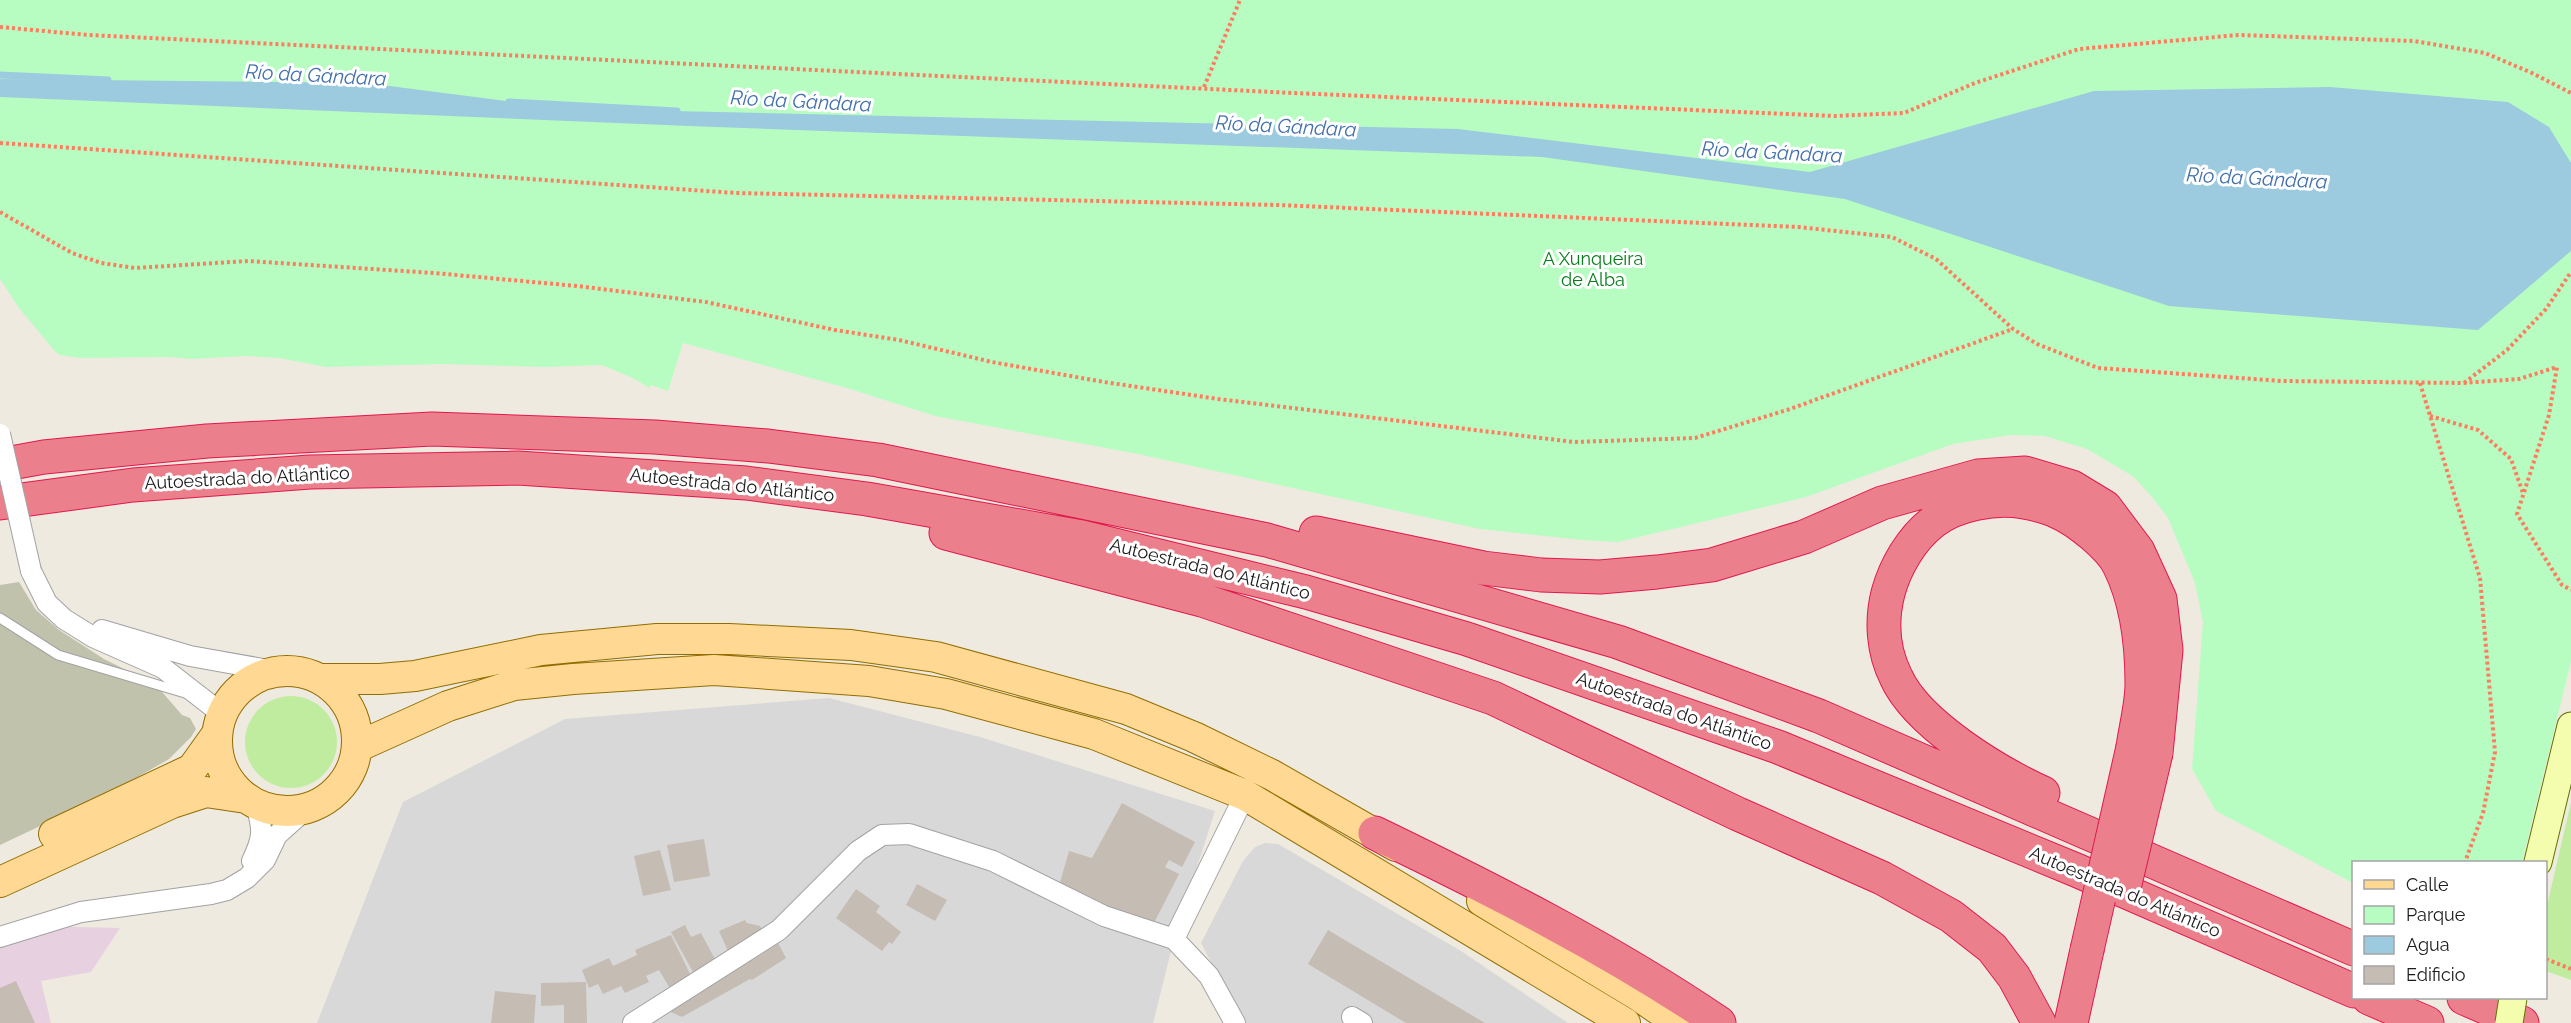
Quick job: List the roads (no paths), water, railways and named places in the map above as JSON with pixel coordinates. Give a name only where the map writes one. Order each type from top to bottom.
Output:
[{"type":"highway","name":"Autoestrada do Atlántico","points":[[0,465],[44,457],[207,441],[432,429],[655,437],[768,446],[878,460],[1267,540],[1618,642],[1819,716],[2352,948]]},
{"type":"highway","points":[[878,460],[963,458],[1483,568],[1540,575],[1600,577],[1712,565],[1804,537],[1882,503],[1978,476],[2025,473],[2072,487],[2105,507],[2138,551],[2160,599],[2166,650],[2098,952],[2071,1023]]},
{"type":"highway","name":"Autoestrada do Atlántico","points":[[0,503],[133,485],[310,472],[518,468],[746,483],[867,499],[1082,537],[1306,592],[1467,639],[1778,747],[2076,870],[2352,990]]},
{"type":"highway","points":[[746,483],[879,515],[1202,600],[1493,698],[1728,809],[1882,878],[1951,916],[1992,948],[2014,976],[2039,1023]]},
{"type":"highway","points":[[2144,750],[2139,636],[2132,596],[2118,563],[2084,528],[2059,512],[2032,504],[2010,500],[1980,502],[1933,522],[1909,549],[1893,572],[1884,611],[1884,637],[1896,678],[1923,714],[1961,746],[2029,787],[2314,915],[2352,944]]},
{"type":"highway","points":[[1375,833],[1500,894],[1659,982],[1719,1023]]},
{"type":"highway","points":[[2093,1023],[2098,952]]},
{"type":"highway","points":[[2371,999],[2427,1023]]},
{"type":"highway","points":[[2466,999],[2522,1023]]},
{"type":"main road","points":[[321,679],[380,679],[415,676],[541,650],[657,639],[787,641],[851,645],[936,657],[1027,680],[1126,709],[1194,737],[1272,775],[1375,833],[1491,907],[1639,996],[1678,1023]]},
{"type":"main road","points":[[0,860],[192,769],[214,716],[234,694],[252,680],[274,672],[290,670],[306,673],[321,679],[337,691],[349,708],[356,727],[357,747],[352,767],[342,785],[326,799],[307,808],[290,811],[272,810],[251,801],[206,792],[172,803],[0,882]]},
{"type":"main road","points":[[357,747],[448,706],[514,686],[573,679],[714,670],[869,681],[946,694],[1094,734],[1245,795],[1626,1023]]},
{"type":"main road","points":[[214,716],[218,753],[223,771],[233,786],[251,801]]},
{"type":"main road","points":[[2538,861],[2571,726]]},
{"type":"main road","points":[[2510,1023],[2513,999]]},
{"type":"street","points":[[0,434],[31,571],[47,603],[64,619],[93,637],[163,668],[214,716]]},
{"type":"street","points":[[64,619],[190,656],[274,672]]},
{"type":"street","points":[[1174,939],[1245,795]]},
{"type":"street","points":[[235,886],[250,865],[263,829],[251,801]]},
{"type":"street","points":[[0,938],[81,912],[211,894],[235,886],[247,878],[265,860],[277,835],[307,808]]},
{"type":"street","points":[[633,1023],[779,930],[858,851],[882,835],[909,834],[993,861],[1104,916],[1174,939],[1209,976],[1235,1023]]},
{"type":"lane","points":[[0,618],[58,655],[214,716]]},
{"type":"water","points":[[0,79],[366,83],[513,102],[672,111],[1458,129],[1810,172],[2094,91],[2330,87],[2508,102],[2549,127],[2571,163],[2571,251],[2478,330],[2169,306],[1845,199],[1542,157],[689,126],[0,97]]},
{"type":"waterway","name":"Río da Gándara","points":[[0,75],[108,80]]},
{"type":"waterway","name":"Río da Gándara","points":[[509,102],[677,111]]},
{"type":"park label","name":"A Xunqueira de Alba","points":[[1593,269]]}]
